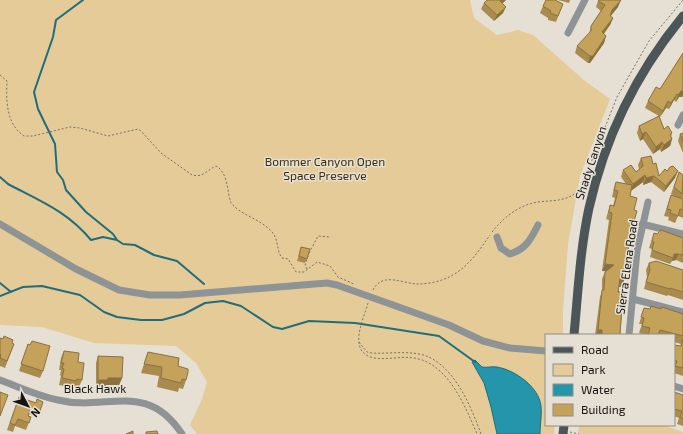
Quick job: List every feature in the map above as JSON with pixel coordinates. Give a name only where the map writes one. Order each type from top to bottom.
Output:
[{"type":"main road","name":"Shady Canyon","points":[[574,334],[586,227],[605,152],[618,119],[636,85],[659,48],[683,16]]},
{"type":"street","points":[[568,33],[585,0]]},
{"type":"street","points":[[678,125],[683,115]]},
{"type":"street","name":"Sierra Elena Road","points":[[629,334],[637,251],[648,202]]},
{"type":"street","points":[[0,224],[76,268],[119,290],[150,295],[180,295],[327,283],[343,287],[449,325],[483,342],[510,348],[545,351]]},
{"type":"street","points":[[642,224],[683,234]]},
{"type":"street","points":[[497,237],[501,248],[510,254],[519,251],[529,242],[538,225]]},
{"type":"street","points":[[633,299],[683,312]]},
{"type":"street","name":"Black Hawk","points":[[0,380],[58,400],[76,403],[136,400],[161,412],[176,424],[182,434]]},
{"type":"path","points":[[0,75],[7,81],[6,103],[17,129],[24,136],[30,137],[56,130],[76,127],[108,136],[138,129],[145,134],[160,153],[192,175],[202,175],[216,166],[220,168],[225,177],[231,204],[265,225],[273,233],[276,238],[278,254],[282,258],[288,260],[296,272],[300,273],[318,262],[324,263],[330,266],[338,277],[353,283],[355,287]]},
{"type":"path","points":[[496,227],[506,217],[522,206],[538,202],[563,200],[574,196],[581,188],[588,173]]},
{"type":"path","points":[[307,269],[305,265],[309,252],[318,236],[330,237]]},
{"type":"path","points":[[371,294],[375,286],[383,280],[424,284],[439,281],[453,275],[468,264],[489,237]]},
{"type":"path","points":[[366,311],[358,341],[360,350],[371,357],[415,358],[425,360],[437,368],[456,393],[476,434]]},
{"type":"path","points":[[358,341],[367,352],[372,354],[417,353],[436,361],[446,369],[456,383],[471,410],[481,434]]},
{"type":"green space","name":"Bommer Canyon Open Space Preserve","points":[[0,0],[470,0],[474,18],[497,35],[518,30],[533,35],[585,81],[610,99],[580,176],[568,244],[563,310],[563,334],[545,334],[545,426],[555,426],[554,434],[197,434],[190,425],[202,399],[207,382],[196,363],[176,346],[94,343],[42,327],[0,325]]},
{"type":"green space","points":[[579,426],[666,426],[683,432],[683,434],[578,434]]},
{"type":"water","points":[[475,360],[482,367],[497,367],[511,372],[525,380],[531,386],[536,392],[541,406],[540,434],[497,434],[484,383],[472,362]]},
{"type":"building","points":[[487,0],[502,0],[500,1],[506,7],[497,15],[484,3]]},
{"type":"building","points":[[546,0],[555,0],[563,4],[558,16],[550,13],[551,11],[543,6]]},
{"type":"building","points":[[621,0],[612,10],[610,16],[613,18],[602,32],[606,36],[593,56],[590,56],[577,46],[591,31],[591,26],[605,5],[598,1]]},
{"type":"building","points":[[683,53],[683,91],[681,91],[678,95],[677,94],[671,103],[668,101],[663,111],[648,101],[656,87],[660,89]]},
{"type":"building","points":[[659,116],[664,129],[668,126],[672,133],[670,135],[672,139],[664,145],[662,142],[656,147],[646,132],[642,134],[639,126]]},
{"type":"building","points":[[683,133],[683,141],[680,134]]},
{"type":"building","points":[[651,156],[653,164],[656,163],[659,176],[665,169],[667,171],[673,166],[678,171],[666,186],[654,176],[646,178],[645,175],[633,184],[623,170],[631,165],[636,172],[643,166],[641,158]]},
{"type":"building","points":[[679,172],[683,175],[682,194],[674,187]]},
{"type":"building","points":[[616,182],[632,185],[630,196],[637,198],[634,210],[637,211],[630,234],[624,280],[620,279],[618,292],[625,292],[624,306],[622,306],[620,334],[602,334],[602,330],[598,330],[605,272],[614,265],[605,264],[612,213],[609,212],[610,205],[614,206],[618,191],[614,190]]},
{"type":"building","points":[[671,195],[683,199],[683,210],[680,209],[678,216],[670,213],[671,210],[667,209]]},
{"type":"building","points":[[661,230],[683,238],[683,255],[674,254],[673,258],[652,250],[654,233],[657,234]]},
{"type":"building","points":[[301,247],[310,249],[307,259],[299,256]]},
{"type":"building","points":[[656,261],[683,270],[683,292],[646,282],[650,270],[649,263]]},
{"type":"building","points":[[651,306],[661,309],[662,307],[683,314],[683,336],[660,330],[658,334],[648,334],[650,328],[642,326],[644,318],[641,317],[644,308],[650,309]]},
{"type":"building","points":[[4,336],[13,340],[12,343],[14,344],[7,361],[0,358],[0,338],[3,339]]},
{"type":"building","points":[[683,339],[683,368],[675,366],[677,361],[675,360],[675,345],[681,346]]},
{"type":"building","points":[[32,341],[50,346],[43,371],[21,364],[28,344],[30,345]]},
{"type":"building","points":[[64,351],[79,353],[78,362],[84,363],[82,380],[77,379],[76,381],[62,378],[64,369],[62,368],[64,363],[61,363]]},
{"type":"building","points":[[148,352],[179,358],[178,366],[188,369],[186,380],[182,379],[181,383],[161,378],[162,367],[144,364]]},
{"type":"building","points":[[98,356],[123,357],[122,378],[98,380]]},
{"type":"building","points":[[0,392],[8,395],[0,416]]},
{"type":"building","points":[[675,392],[683,395],[683,419],[680,417],[682,411],[675,409]]},
{"type":"building","points":[[19,397],[36,403],[37,399],[43,402],[40,411],[31,408],[28,416],[31,417],[29,423],[18,419],[15,425],[10,423]]},
{"type":"building","points":[[133,431],[133,434],[126,434]]},
{"type":"building","points":[[157,431],[158,434],[146,434],[146,432]]},
{"type":"waterway","points":[[83,0],[56,20],[53,37],[34,92],[38,109],[55,144],[57,172],[63,180],[66,190],[86,212],[113,234],[117,240],[123,244],[135,245],[154,255],[177,261],[204,284]]},
{"type":"waterway","points":[[0,177],[8,184],[63,214],[82,230],[91,240],[103,237],[117,240]]},
{"type":"waterway","points":[[0,283],[11,292]]},
{"type":"waterway","points":[[0,296],[23,287],[42,286],[80,295],[104,312],[117,317],[141,320],[162,320],[184,314],[205,303],[223,301],[241,306],[273,327],[282,329],[309,321],[355,323],[439,336],[475,362]]}]
